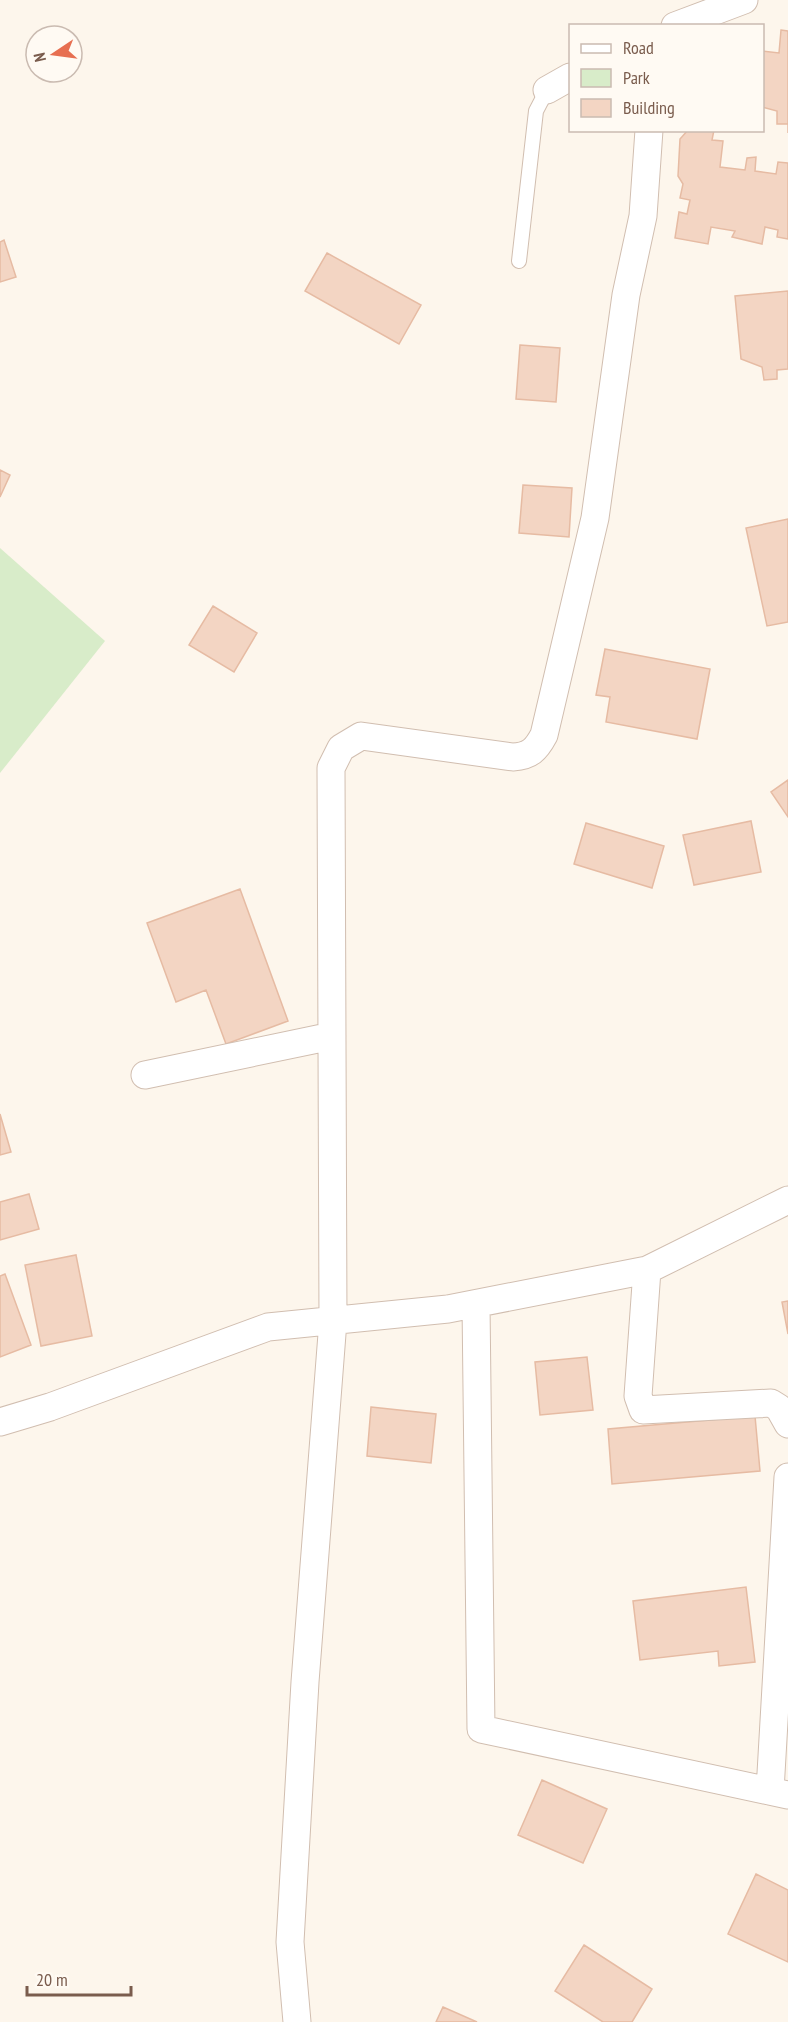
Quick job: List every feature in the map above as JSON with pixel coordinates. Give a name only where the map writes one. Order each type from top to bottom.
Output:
[{"type":"street","points":[[680,24],[744,0]]},
{"type":"street","points":[[547,90],[569,78]]},
{"type":"street","points":[[297,2022],[290,1942],[305,1682],[333,1321],[331,768],[341,748],[361,736],[513,757],[526,756],[536,749],[544,735],[595,518],[626,295],[643,216],[649,132]]},
{"type":"street","points":[[145,1074],[332,1036]]},
{"type":"street","points":[[0,1422],[50,1407],[268,1327],[476,1304],[647,1270],[788,1200]]},
{"type":"street","points":[[647,1270],[638,1396],[643,1410],[771,1403],[779,1408],[788,1424]]},
{"type":"street","points":[[476,1304],[481,1729],[779,1793],[788,1477]]},
{"type":"lane","points":[[519,261],[536,111],[547,90]]},
{"type":"green space","points":[[0,548],[105,641],[0,773]]},
{"type":"building","points":[[781,30],[788,31],[788,124],[777,124],[777,111],[764,108],[764,51],[779,53]]},
{"type":"building","points":[[686,132],[714,132],[712,140],[723,141],[720,167],[745,170],[747,158],[756,157],[755,171],[776,174],[778,162],[788,163],[788,239],[777,237],[778,230],[765,227],[762,244],[732,237],[735,231],[711,227],[708,244],[675,238],[679,212],[687,214],[690,200],[680,198],[683,184],[678,176],[680,139]]},
{"type":"building","points":[[4,240],[16,277],[0,282],[0,242]]},
{"type":"building","points":[[327,253],[421,305],[399,344],[305,291]]},
{"type":"building","points":[[788,291],[788,369],[777,370],[777,379],[764,380],[762,367],[741,359],[735,296]]},
{"type":"building","points":[[520,345],[560,348],[556,402],[516,399]]},
{"type":"building","points":[[0,470],[10,475],[0,497]]},
{"type":"building","points":[[523,485],[572,488],[569,537],[519,533]]},
{"type":"building","points":[[788,519],[788,622],[767,626],[746,528]]},
{"type":"building","points":[[213,606],[257,633],[234,672],[189,645]]},
{"type":"building","points":[[605,649],[710,669],[697,739],[606,722],[610,697],[596,695]]},
{"type":"building","points":[[788,780],[788,817],[771,792]]},
{"type":"building","points":[[751,821],[761,872],[694,885],[683,835]]},
{"type":"building","points":[[586,823],[664,846],[652,888],[574,864]]},
{"type":"building","points":[[240,889],[288,1021],[226,1044],[206,990],[176,1002],[147,923]]},
{"type":"building","points":[[0,1114],[11,1152],[0,1155]]},
{"type":"building","points":[[29,1194],[39,1229],[0,1240],[0,1202]]},
{"type":"building","points":[[76,1255],[92,1336],[41,1346],[25,1265]]},
{"type":"building","points":[[5,1274],[31,1345],[0,1357],[0,1276]]},
{"type":"building","points":[[788,1301],[788,1334],[782,1302]]},
{"type":"building","points":[[587,1357],[593,1410],[540,1415],[535,1362]]},
{"type":"building","points":[[371,1407],[436,1414],[431,1463],[367,1456]]},
{"type":"building","points":[[755,1416],[760,1471],[612,1484],[608,1429]]},
{"type":"building","points":[[746,1587],[755,1662],[719,1666],[718,1651],[640,1660],[633,1601]]},
{"type":"building","points":[[542,1780],[607,1809],[583,1863],[518,1835]]},
{"type":"building","points":[[756,1874],[788,1890],[788,1962],[728,1934]]},
{"type":"building","points":[[584,1945],[652,1989],[632,2022],[603,2022],[555,1991]]},
{"type":"building","points":[[443,2007],[477,2022],[436,2022]]}]
